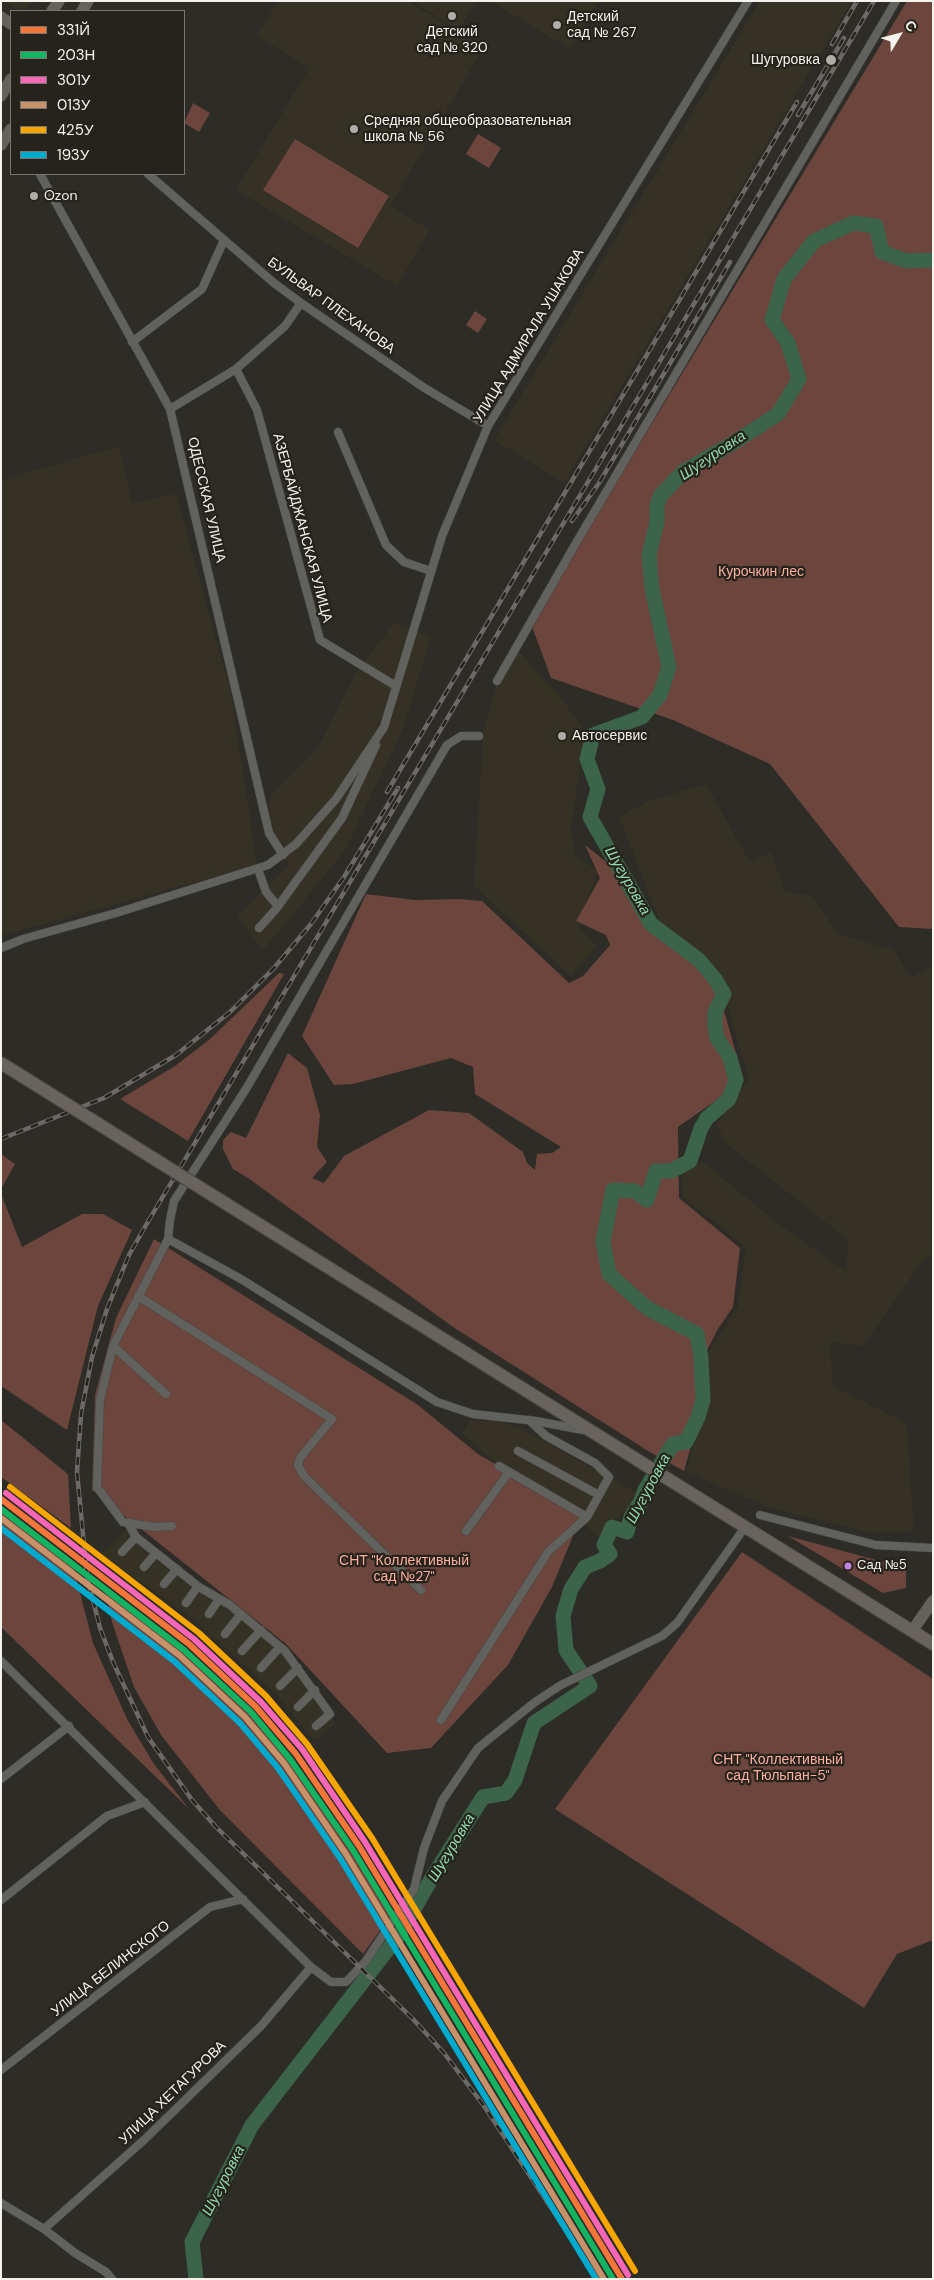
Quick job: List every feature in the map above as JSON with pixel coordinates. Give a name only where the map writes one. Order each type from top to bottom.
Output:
[{"type":"main road","points":[[1,96],[10,81]]},
{"type":"main road","points":[[1,145],[10,132]]},
{"type":"main road","points":[[1,1063],[933,1644]]},
{"type":"main road","points":[[912,1631],[933,1601]]},
{"type":"street","name":"УЛИЦА АДМИРАЛА УШАКОВА","points":[[1,948],[23,939],[116,913],[258,869],[283,855],[311,828],[336,799],[384,727],[442,536],[488,426],[748,1]]},
{"type":"street","points":[[497,681],[576,543],[896,1]]},
{"type":"street","name":"ОДЕССКАЯ УЛИЦА","points":[[41,175],[170,409],[178,435],[269,833],[283,855]]},
{"type":"street","name":"БУЛЬВАР ПЛЕХАНОВА","points":[[149,175],[301,303],[423,386],[488,426]]},
{"type":"street","points":[[132,342],[202,289],[224,240]]},
{"type":"street","points":[[170,409],[236,369],[285,326],[301,303]]},
{"type":"street","name":"АЗЕРБАЙДЖАНСКАЯ УЛИЦА","points":[[236,369],[257,410],[320,640],[396,686]]},
{"type":"street","points":[[338,432],[386,545],[404,562],[431,572]]},
{"type":"street","points":[[259,928],[278,906],[342,818],[384,727]]},
{"type":"street","points":[[172,1526],[154,1527],[123,1522],[96,1487],[100,1400],[113,1346],[168,1239],[174,1201],[246,1089],[447,746],[461,736],[479,736]]},
{"type":"street","points":[[258,869],[266,892],[278,906]]},
{"type":"street","points":[[168,1239],[241,1279],[437,1402],[473,1414],[529,1420],[591,1431]]},
{"type":"street","points":[[138,1296],[332,1419],[300,1458],[298,1465],[302,1475],[421,1590]]},
{"type":"street","points":[[113,1346],[166,1394]]},
{"type":"street","points":[[441,1720],[548,1552],[587,1517],[609,1477],[595,1463],[546,1436],[529,1420]]},
{"type":"street","points":[[518,1451],[599,1495]]},
{"type":"street","points":[[499,1466],[587,1517]]},
{"type":"street","points":[[466,1531],[509,1472]]},
{"type":"street","points":[[760,1516],[876,1545],[933,1548]]},
{"type":"street","points":[[128,1523],[136,1537],[198,1586],[241,1614],[280,1647],[298,1668],[330,1714],[316,1726]]},
{"type":"street","points":[[1,1661],[69,1726],[311,1967],[331,1982],[346,1982],[365,1962],[414,1889],[424,1848],[442,1801],[478,1748],[535,1702],[561,1685],[662,1636],[677,1623],[745,1527]]},
{"type":"street","points":[[122,1552],[136,1537]]},
{"type":"street","points":[[144,1567],[156,1553]]},
{"type":"street","points":[[164,1584],[177,1569]]},
{"type":"street","points":[[186,1603],[198,1586]]},
{"type":"street","points":[[209,1614],[219,1599]]},
{"type":"street","points":[[225,1634],[241,1614]]},
{"type":"street","points":[[242,1651],[260,1630]]},
{"type":"street","points":[[261,1668],[280,1647]]},
{"type":"street","points":[[280,1686],[298,1668]]},
{"type":"street","points":[[298,1707],[314,1690]]},
{"type":"street","points":[[1,1779],[69,1726]]},
{"type":"street","points":[[1,1900],[107,1816],[145,1802]]},
{"type":"street","name":"УЛИЦА БЕЛИНСКОГО","points":[[1,2070],[210,1907],[242,1899]]},
{"type":"street","name":"УЛИЦА ХЕТАГУРОВА","points":[[44,2229],[158,2127],[261,2026],[311,1967]]},
{"type":"street","points":[[1,2203],[44,2229],[74,2253],[106,2272],[112,2279]]},
{"type":"shaded area","points":[[4,1],[32,1],[27,10],[18,10]]},
{"type":"shaded area","name":"Средняя общеобразовательная школа № 56","points":[[278,1],[407,1],[484,47],[390,206],[430,230],[397,286],[236,190],[309,68],[257,36]]},
{"type":"shaded area","name":"Детский сад № 320","points":[[412,1],[476,1],[459,30]]},
{"type":"shaded area","name":"Детский сад № 267","points":[[490,1],[599,1],[570,49]]},
{"type":"shaded area","points":[[760,1],[852,1],[564,483],[494,440]]},
{"type":"shaded area","points":[[119,446],[132,503],[176,494],[231,694],[257,865],[1,936],[1,480]]},
{"type":"shaded area","points":[[394,623],[431,637],[404,727],[345,850],[263,951],[237,916],[289,865],[267,834],[270,796],[317,749],[357,671]]},
{"type":"shaded area","points":[[518,651],[562,699],[585,732],[571,828],[575,855],[598,871],[578,922],[580,928],[597,946],[571,976],[474,886],[483,731],[498,680]]},
{"type":"shaded area","points":[[706,784],[750,862],[771,852],[785,891],[812,896],[838,934],[894,950],[910,977],[933,967],[933,1253],[924,1259],[863,1346],[831,1342],[832,1385],[907,1424],[914,1531],[872,1533],[773,1509],[686,1472],[707,1393],[705,1358],[738,1307],[746,1247],[683,1197],[682,1172],[702,1161],[782,1227],[846,1271],[848,1240],[727,1144],[716,1125],[749,1078],[727,1005],[726,986],[705,956],[660,922],[619,817],[648,801]]},
{"type":"shaded area","points":[[495,1420],[521,1429],[638,1493],[629,1509],[608,1524],[602,1539],[569,1510],[506,1472],[462,1433],[469,1421]]},
{"type":"shaded area","points":[[128,1527],[209,1595],[268,1635],[330,1714],[335,1724],[317,1740],[309,1735],[276,1694],[190,1616],[102,1555]]},
{"type":"green space","name":"Курочкин лес","points":[[907,1],[933,1],[933,929],[899,927],[770,764],[673,720],[551,678],[531,624]]},
{"type":"green space","points":[[193,103],[210,113],[199,132],[185,124]]},
{"type":"green space","points":[[478,134],[501,148],[489,168],[466,154]]},
{"type":"green space","points":[[295,139],[389,196],[358,248],[263,190]]},
{"type":"green space","points":[[475,311],[487,319],[478,333],[466,325]]},
{"type":"green space","points":[[585,845],[624,876],[656,936],[681,940],[718,990],[744,1081],[678,1127],[679,1198],[740,1248],[733,1307],[718,1329],[703,1358],[705,1395],[684,1471],[648,1451],[453,1327],[233,1169],[223,1149],[223,1140],[231,1132],[246,1138],[288,1053],[307,1068],[320,1115],[317,1147],[327,1162],[312,1178],[324,1183],[344,1156],[429,1110],[469,1113],[523,1152],[527,1163],[535,1170],[537,1154],[552,1153],[561,1147],[475,1094],[473,1067],[451,1058],[353,1084],[334,1085],[302,1036],[366,894],[415,900],[459,899],[482,901],[569,983],[583,976],[610,945],[606,935],[576,921],[600,878]]},
{"type":"green space","points":[[279,973],[284,974],[188,1141],[120,1099],[175,1066],[210,1039]]},
{"type":"green space","points":[[1,1154],[15,1164],[1,1189]]},
{"type":"green space","points":[[1,1194],[22,1247],[82,1214],[103,1214],[132,1230],[98,1306],[67,1430],[1,1386]]},
{"type":"green space","name":"СНТ \"Коллективный сад №27\"","points":[[154,1239],[418,1405],[478,1454],[582,1514],[552,1587],[508,1665],[431,1748],[387,1753],[286,1644],[92,1490],[95,1395],[116,1318]]},
{"type":"green space","points":[[1,1420],[68,1474],[71,1528],[1,1477]]},
{"type":"green space","points":[[1,1509],[72,1562],[93,1643],[128,1721],[154,1764],[189,1809],[1,1627]]},
{"type":"green space","points":[[788,1536],[876,1560],[902,1564],[906,1571],[906,1588],[883,1593]]},
{"type":"green space","name":"СНТ \"Коллективный сад Тюльпан-5\"","points":[[742,1552],[933,1679],[933,1940],[897,1954],[864,2008],[555,1809]]},
{"type":"green space","points":[[105,1588],[160,1629],[246,1704],[302,1771],[368,1872],[392,1914],[363,1954],[219,1809],[161,1735],[134,1687],[112,1622]]},
{"type":"waterway","name":"Шугуровка","points":[[196,2279],[192,2242],[252,2125],[399,1935],[433,1876],[483,1797],[506,1793],[515,1780],[534,1723],[590,1686],[566,1650],[563,1616],[571,1589],[585,1567],[600,1561],[610,1554],[604,1545],[612,1527],[627,1532],[631,1517],[641,1501],[645,1490],[673,1444],[686,1442],[698,1417],[703,1400],[701,1357],[697,1334],[647,1308],[609,1274],[603,1241],[613,1190],[635,1191],[647,1200],[656,1171],[671,1171],[690,1161],[701,1128],[707,1118],[729,1099],[736,1080],[730,1058],[717,1038],[715,1027],[715,1012],[724,994],[715,979],[699,960],[651,924],[590,817],[598,789],[587,759],[593,735],[642,717],[660,695],[669,667],[652,589],[649,555],[657,522],[657,505],[661,495],[683,472],[778,414],[799,379],[788,343],[772,320],[784,279],[814,241],[853,223],[876,226],[882,252],[906,261],[933,260]]},
{"type":"railway","points":[[832,44],[857,1]]},
{"type":"railway","points":[[598,2279],[484,2106],[444,2053],[413,2019],[216,1827],[192,1800],[148,1737],[113,1662],[100,1628],[87,1576],[77,1472],[81,1414],[92,1357],[107,1309],[129,1255],[874,1]]},
{"type":"railway","points":[[798,115],[844,38]]},
{"type":"railway","points":[[387,792],[797,102]]},
{"type":"railway","points":[[572,521],[599,483],[730,262]]},
{"type":"railway","points":[[1,1139],[104,1098],[176,1055],[230,1012],[274,968],[311,924],[344,877],[398,788]]},
{"type":"transit line","name":"425У","points":[[10,1487],[199,1633],[266,1696],[307,1744],[372,1838],[635,2271]]},
{"type":"transit line","name":"301У","points":[[6,1493],[194,1639],[261,1702],[302,1749],[365,1842],[628,2275]]},
{"type":"transit line","name":"331Й","points":[[1,1499],[189,1644],[256,1707],[296,1754],[359,1846],[622,2279]]},
{"type":"transit line","name":"203Н","points":[[1,1509],[184,1650],[251,1712],[290,1759],[353,1850],[613,2279]]},
{"type":"transit line","name":"013У","points":[[1,1518],[179,1655],[245,1717],[284,1763],[346,1854],[604,2279]]},
{"type":"transit line","name":"193У","points":[[1,1528],[174,1661],[240,1723],[278,1768],[340,1858],[596,2279]]},
{"type":"place","name":"Детский сад № 320","points":[[452,16]]},
{"type":"place","name":"Детский сад № 267","points":[[557,25]]},
{"type":"place","name":"Шугуровка","points":[[831,60]]},
{"type":"place","name":"Средняя общеобразовательная школа № 56","points":[[354,129]]},
{"type":"place","name":"Ozon","points":[[34,196]]},
{"type":"place","name":"Автосервис","points":[[562,736]]},
{"type":"place","name":"Сад №5","points":[[848,1566]]}]
